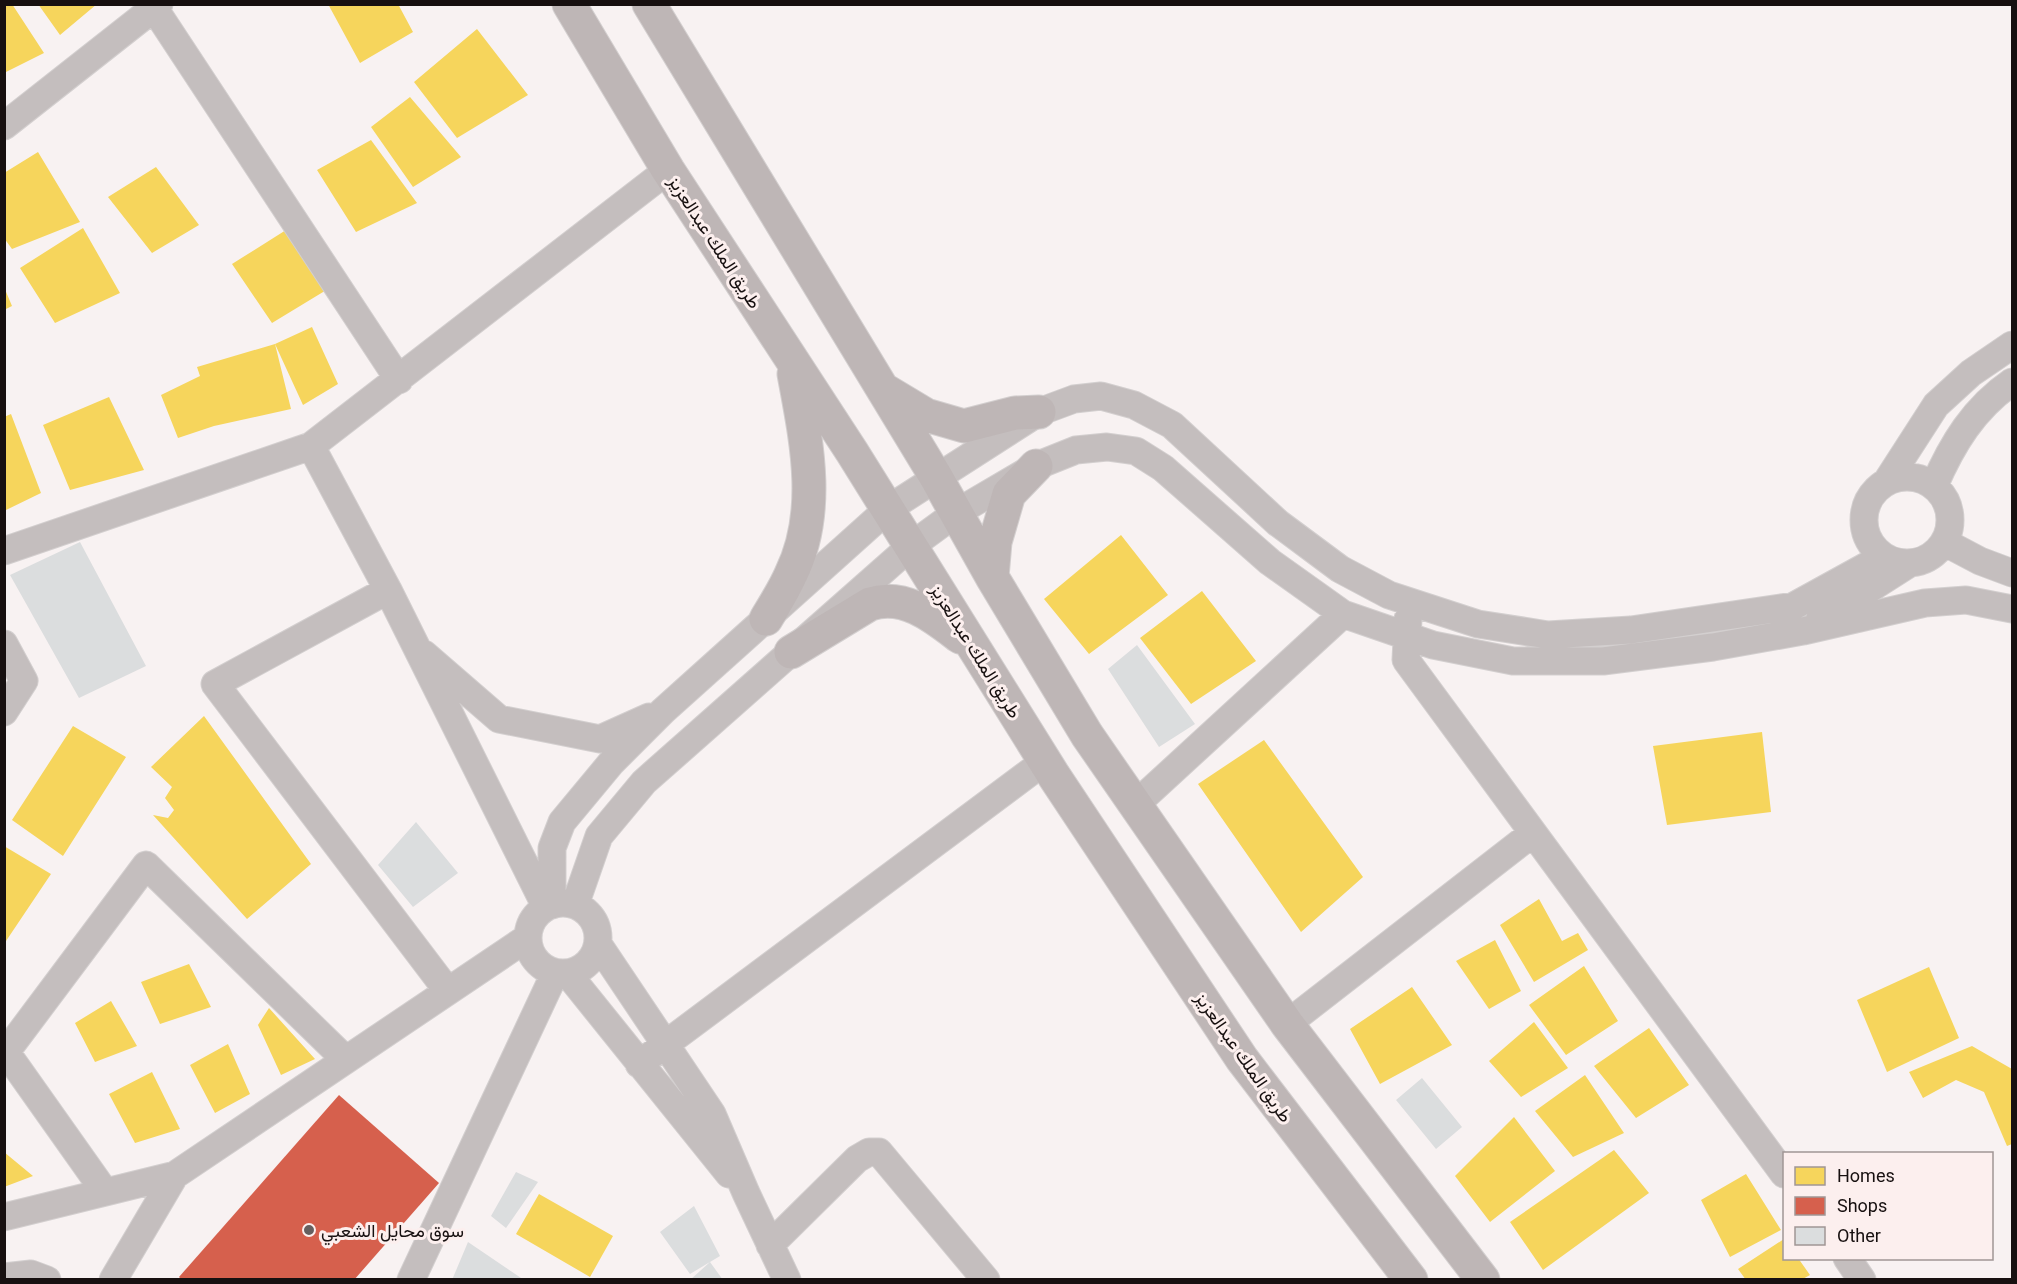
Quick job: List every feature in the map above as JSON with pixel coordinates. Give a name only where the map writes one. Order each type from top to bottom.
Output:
[{"type":"main road","name":"طريق الملك عبدالعزيز","points":[[569,4],[668,170],[888,509],[1045,761],[1242,1059],[1411,1280]]},
{"type":"main road","points":[[649,4],[936,477],[992,578],[1087,735],[1287,1024],[1483,1280]]},
{"type":"main road","points":[[766,619],[792,573],[807,517],[810,482],[807,445],[792,360]]},
{"type":"main road","points":[[882,388],[904,405],[926,415],[964,426],[1015,413],[1039,412]]},
{"type":"main road","points":[[992,578],[994,542],[1009,494],[1036,466]]},
{"type":"main road","points":[[791,652],[870,604],[882,601],[910,605],[924,611],[975,649]]},
{"type":"street","points":[[4,126],[157,6],[399,380]]},
{"type":"street","points":[[4,551],[311,446],[668,170]]},
{"type":"street","points":[[1887,481],[1936,405],[1971,373],[2013,345]]},
{"type":"street","points":[[1934,486],[1948,453],[1969,421],[1998,391],[2013,382]]},
{"type":"street","points":[[558,906],[552,848],[562,822],[610,763],[663,711],[888,509],[1039,412],[1074,399],[1101,396],[1134,405],[1172,424],[1278,523],[1340,569],[1389,596],[1478,624],[1548,635],[1631,630],[1794,606],[1883,557]]},
{"type":"street","points":[[311,446],[388,590],[413,644],[558,906],[589,913],[595,922],[598,944],[712,1114],[787,1280]]},
{"type":"street","points":[[746,1193],[561,973],[535,960],[529,950],[527,938],[533,920],[558,906],[599,836],[644,782],[910,546],[956,513],[1036,466],[1076,450],[1107,447],[1136,451],[1163,468],[1270,562],[1343,614],[1433,645],[1513,662],[1592,661],[1713,646],[1803,631],[1925,603],[1966,600],[2013,609]]},
{"type":"street","points":[[1803,631],[1910,563],[1923,560],[1944,542],[1950,530],[1951,516],[1948,502],[1934,486],[1916,477],[1901,476],[1887,481],[1875,490],[1866,503],[1863,518],[1865,533],[1872,546],[1883,557],[1910,563]]},
{"type":"street","points":[[1944,542],[1980,561],[2013,573]]},
{"type":"street","points":[[388,590],[214,684],[447,990]]},
{"type":"street","points":[[1410,602],[1406,660],[1783,1171]]},
{"type":"street","points":[[1135,805],[1343,614]]},
{"type":"street","points":[[4,644],[24,681],[4,712]]},
{"type":"street","points":[[413,644],[499,719],[600,739],[663,711]]},
{"type":"street","points":[[639,1064],[1045,761]]},
{"type":"street","points":[[1287,1024],[1533,833]]},
{"type":"street","points":[[105,1192],[6,1052],[146,865],[345,1059]]},
{"type":"street","points":[[4,1217],[175,1175],[527,938]]},
{"type":"street","points":[[411,1280],[561,973],[588,964],[598,944]]},
{"type":"street","points":[[770,1245],[857,1159],[869,1152],[879,1152],[986,1280]]},
{"type":"street","points":[[113,1280],[175,1175]]},
{"type":"street","points":[[1847,1260],[1862,1280]]},
{"type":"street","points":[[4,1277],[31,1274],[47,1280]]},
{"type":"building: Homes","points":[[4,4],[12,4],[44,53],[4,73]]},
{"type":"building: Homes","points":[[38,4],[97,4],[60,35]]},
{"type":"building: Homes","points":[[328,4],[398,4],[413,32],[360,63]]},
{"type":"building: Homes","points":[[477,29],[528,95],[457,138],[414,82]]},
{"type":"building: Homes","points":[[410,97],[461,157],[413,187],[371,127]]},
{"type":"building: Homes","points":[[371,140],[417,203],[356,232],[317,170]]},
{"type":"building: Homes","points":[[38,152],[80,222],[12,249],[4,238],[4,173]]},
{"type":"building: Homes","points":[[156,167],[199,225],[152,253],[108,197]]},
{"type":"building: Homes","points":[[83,228],[120,293],[55,323],[20,268]]},
{"type":"building: Homes","points":[[286,230],[328,289],[272,323],[232,264]]},
{"type":"building: Homes","points":[[4,287],[12,306],[4,310]]},
{"type":"building: Homes","points":[[312,327],[338,384],[303,405],[275,344]]},
{"type":"building: Homes","points":[[275,344],[291,409],[214,426],[178,438],[161,395],[200,376],[197,367]]},
{"type":"building: Homes","points":[[109,397],[144,470],[70,490],[43,425]]},
{"type":"building: Homes","points":[[11,414],[41,493],[4,511],[4,417]]},
{"type":"building: Homes","points":[[1121,535],[1168,595],[1089,654],[1044,599]]},
{"type":"building: Homes","points":[[1202,591],[1256,661],[1191,704],[1140,638]]},
{"type":"building: Homes","points":[[204,716],[311,864],[247,919],[153,815],[168,818],[174,810],[165,798],[172,787],[151,767]]},
{"type":"building: Homes","points":[[73,726],[126,757],[63,856],[12,820]]},
{"type":"building: Homes","points":[[1762,732],[1771,812],[1667,825],[1653,746]]},
{"type":"building: Homes","points":[[1264,740],[1363,877],[1301,932],[1198,784]]},
{"type":"building: Homes","points":[[4,846],[51,874],[4,944]]},
{"type":"building: Homes","points":[[1539,899],[1562,941],[1578,933],[1588,950],[1534,982],[1500,925]]},
{"type":"building: Homes","points":[[1495,940],[1521,991],[1489,1009],[1456,961]]},
{"type":"building: Homes","points":[[189,964],[211,1007],[160,1024],[141,982]]},
{"type":"building: Homes","points":[[1584,966],[1618,1021],[1566,1055],[1529,1005]]},
{"type":"building: Homes","points":[[1929,967],[1959,1038],[1887,1072],[1857,1000]]},
{"type":"building: Homes","points":[[1412,987],[1452,1045],[1380,1084],[1350,1029]]},
{"type":"building: Homes","points":[[111,1001],[137,1046],[95,1062],[75,1023]]},
{"type":"building: Homes","points":[[269,1008],[315,1059],[281,1075],[258,1025]]},
{"type":"building: Homes","points":[[1534,1022],[1568,1068],[1521,1097],[1489,1061]]},
{"type":"building: Homes","points":[[1649,1028],[1689,1085],[1636,1118],[1594,1066]]},
{"type":"building: Homes","points":[[228,1044],[250,1094],[215,1113],[190,1065]]},
{"type":"building: Homes","points":[[1972,1046],[2012,1069],[2012,1144],[2007,1146],[1984,1092],[1956,1080],[1923,1098],[1909,1072]]},
{"type":"building: Homes","points":[[152,1072],[180,1129],[135,1143],[109,1094]]},
{"type":"building: Homes","points":[[1585,1075],[1624,1133],[1573,1157],[1535,1111]]},
{"type":"building: Homes","points":[[1514,1117],[1555,1171],[1490,1222],[1455,1176]]},
{"type":"building: Homes","points":[[1614,1150],[1649,1193],[1543,1270],[1510,1222]]},
{"type":"building: Homes","points":[[4,1152],[33,1176],[4,1187]]},
{"type":"building: Homes","points":[[1746,1174],[1781,1230],[1730,1257],[1701,1200]]},
{"type":"building: Homes","points":[[539,1194],[613,1236],[590,1277],[516,1234]]},
{"type":"building: Homes","points":[[1783,1240],[1783,1260],[1799,1260],[1810,1275],[1801,1280],[1746,1280],[1738,1269]]},
{"type":"building: Shops","name":"سوق محايل الشعبي","points":[[339,1095],[439,1183],[354,1280],[182,1280],[179,1277]]},
{"type":"building: Other","points":[[80,542],[146,666],[79,698],[10,575]]},
{"type":"building: Other","points":[[1137,645],[1195,724],[1159,747],[1108,669]]},
{"type":"building: Other","points":[[416,822],[458,873],[413,907],[378,865]]},
{"type":"building: Other","points":[[1422,1078],[1462,1127],[1436,1149],[1396,1100]]},
{"type":"building: Other","points":[[516,1172],[538,1182],[506,1228],[491,1216]]},
{"type":"building: Other","points":[[694,1206],[720,1256],[690,1274],[660,1232]]},
{"type":"building: Other","points":[[468,1242],[524,1280],[452,1280]]},
{"type":"building: Other","points":[[710,1262],[723,1280],[690,1280]]},
{"type":"place","name":"سوق محايل الشعبي","points":[[309,1230]]}]
